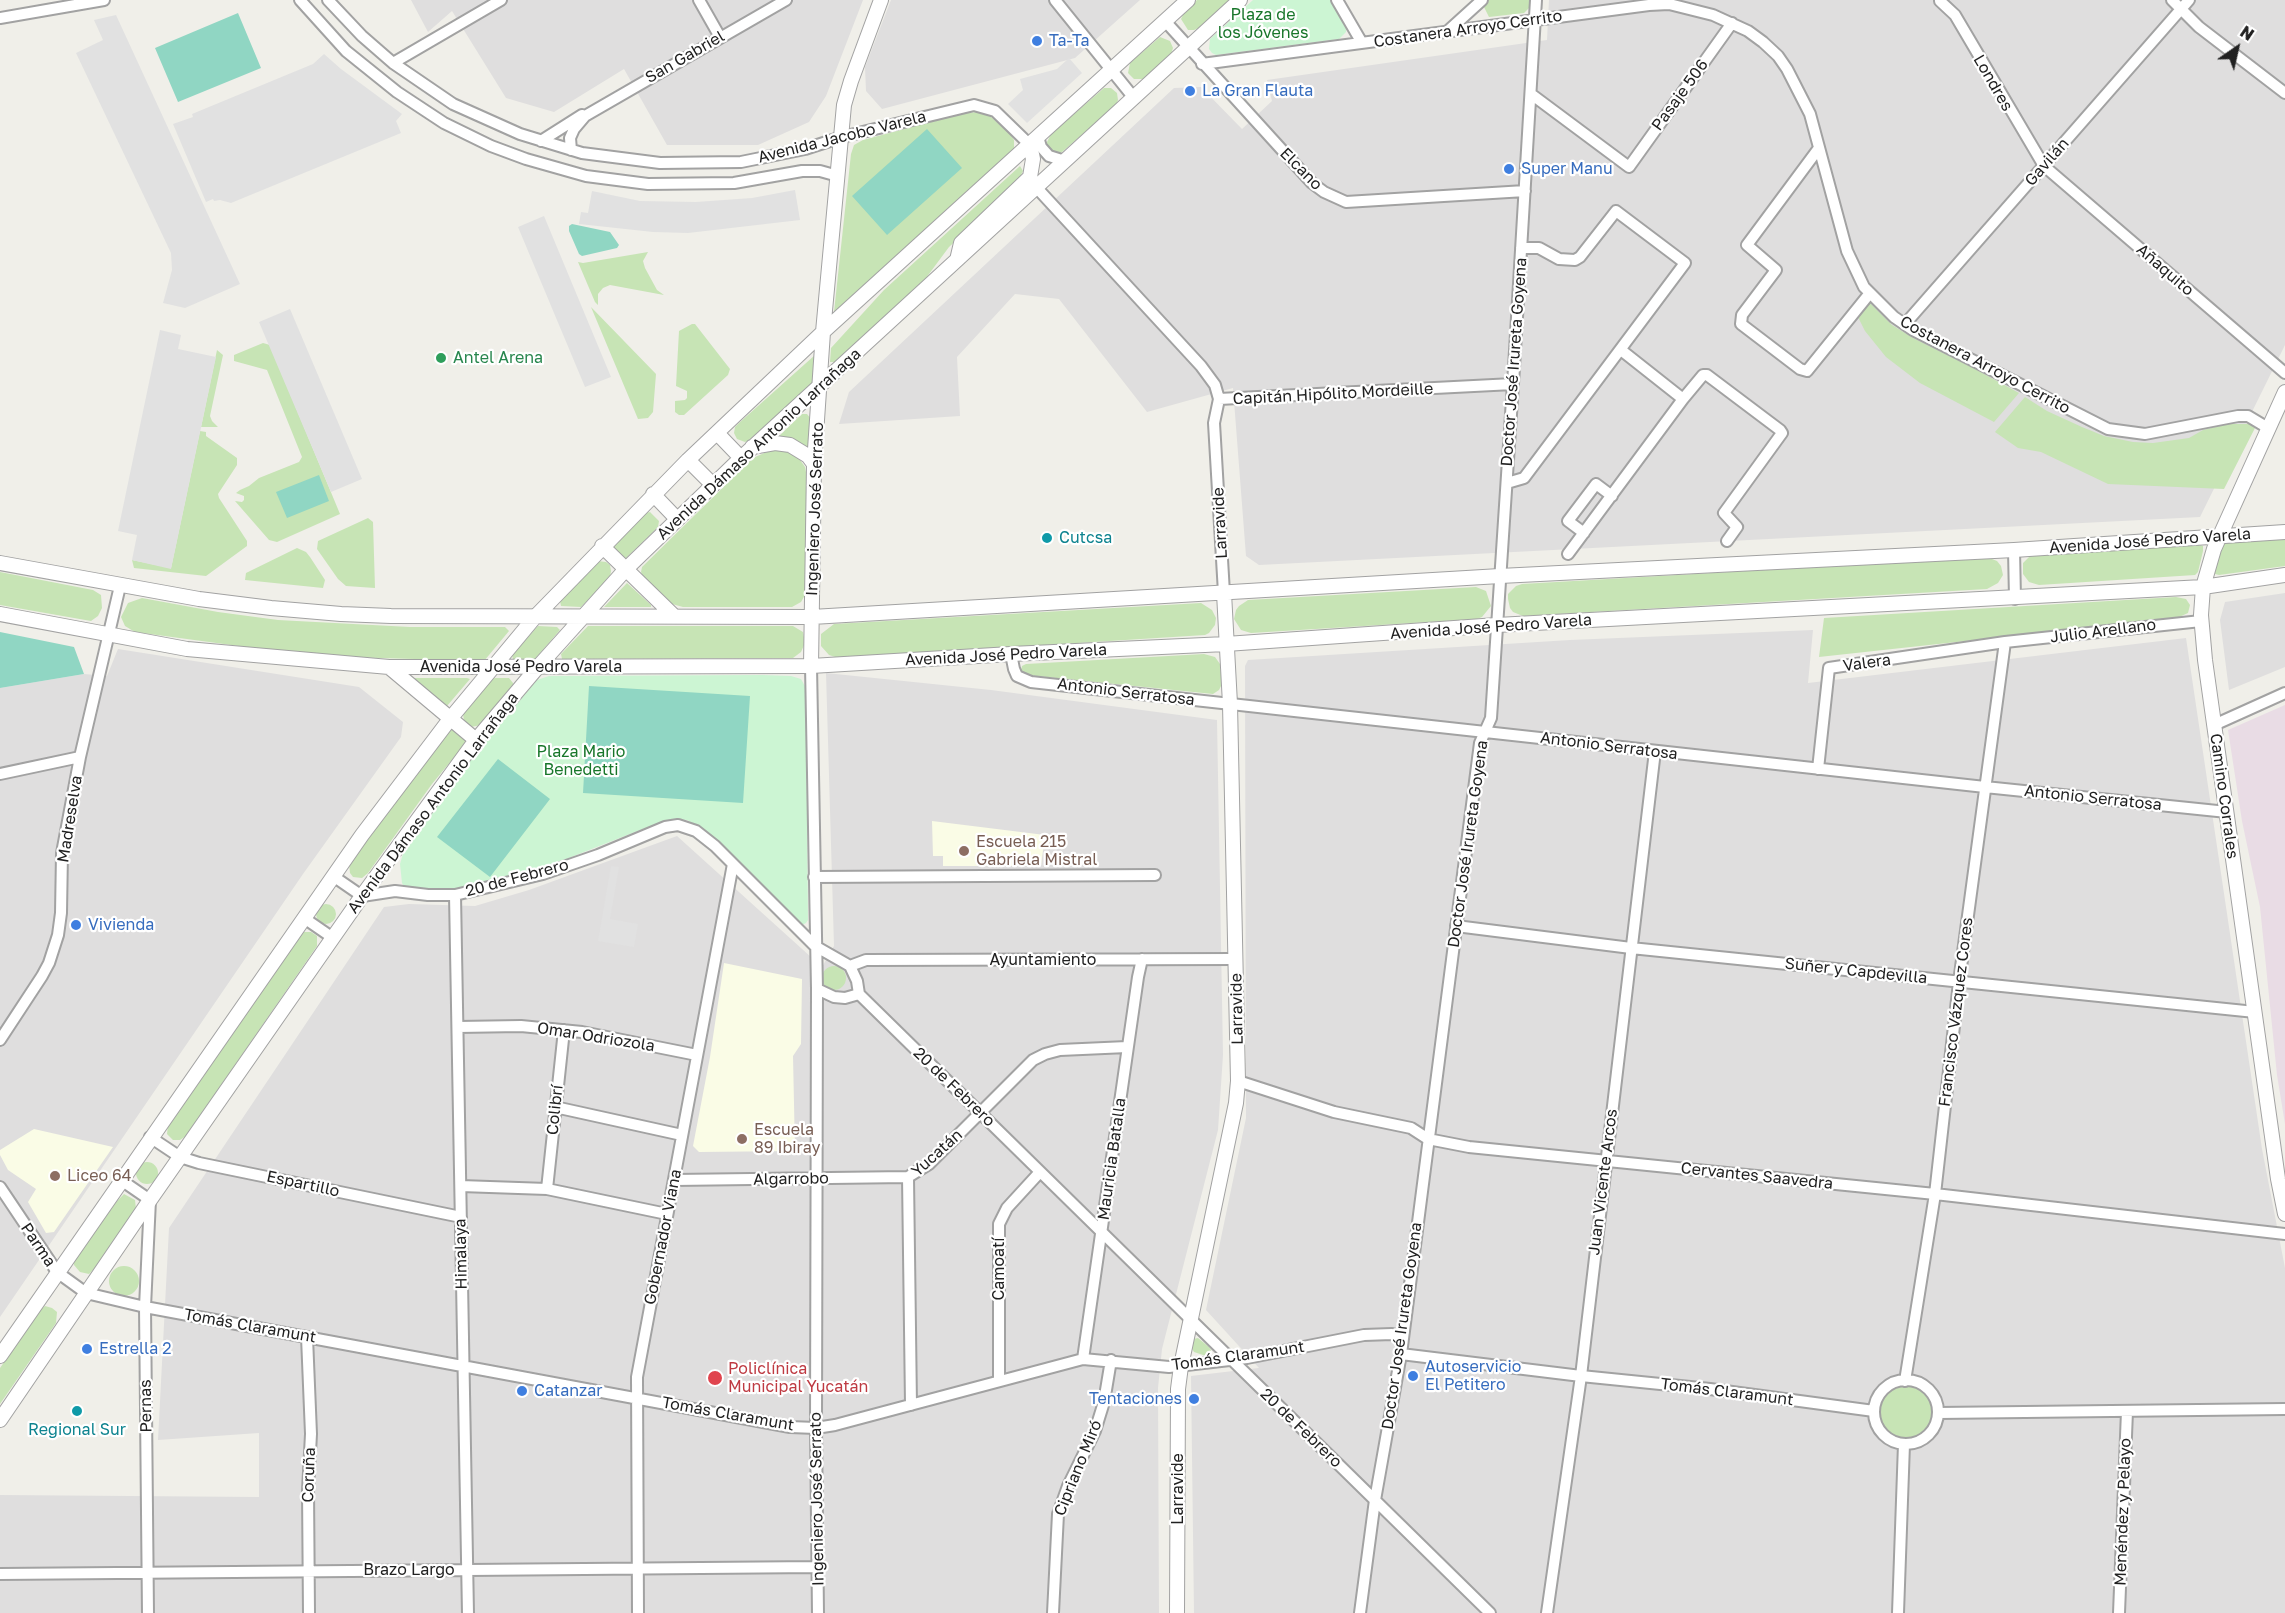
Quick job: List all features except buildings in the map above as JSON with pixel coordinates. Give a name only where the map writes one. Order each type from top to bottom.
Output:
[{"type":"street","points":[[0,18],[104,0]]},
{"type":"street","name":"Avenida Jacobo Varela","points":[[300,0],[346,51],[371,73],[444,123],[491,146],[526,159],[586,176],[648,184],[734,183],[802,171],[820,171],[838,176]]},
{"type":"street","name":"Avenida Jacobo Varela","points":[[328,0],[362,36],[393,63],[453,104],[504,128],[591,155],[660,164],[741,162],[805,149],[842,137],[974,105],[995,111],[1034,141],[1049,156],[1065,161]]},
{"type":"street","points":[[393,63],[501,0]]},
{"type":"street","points":[[699,0],[720,37]]},
{"type":"street","name":"San Gabriel","points":[[571,150],[570,138],[573,129],[585,116],[786,0]]},
{"type":"street","name":"Ingeniero José Serrato","points":[[819,1613],[816,1428],[817,989],[811,666],[814,464],[844,105],[881,0]]},
{"type":"street","points":[[1055,0],[1134,98]]},
{"type":"street","points":[[0,1356],[333,876],[450,719],[535,617],[688,460],[824,332],[1188,0]]},
{"type":"street","name":"Avenida Dámaso Antonio Larrañaga","points":[[0,1420],[362,896],[476,740],[537,668],[626,569],[752,447],[1240,0]]},
{"type":"street","points":[[1337,0],[1362,43]]},
{"type":"street","points":[[1449,31],[1482,0]]},
{"type":"street","name":"Doctor José Irureta Goyena","points":[[1360,1613],[1375,1500],[1401,1354],[1480,743],[1491,718],[1536,0]]},
{"type":"street","points":[[2172,0],[2199,27],[2285,93]]},
{"type":"street","name":"Gavilán","points":[[1905,324],[2189,0]]},
{"type":"street","name":"Londres","points":[[1940,1],[1955,15],[2044,166]]},
{"type":"street","name":"Costanera Arroyo Cerrito","points":[[1202,64],[1648,5],[1669,4],[1692,8],[1748,31],[1778,56],[1806,105],[1820,148],[1847,251],[1864,287],[1894,317],[2108,429],[2145,434],[2238,416],[2248,416],[2268,428]]},
{"type":"street","name":"Elcano","points":[[1165,21],[1312,183],[1324,192],[1346,202],[1525,191]]},
{"type":"street","name":"Pasaje 506","points":[[1531,94],[1629,167],[1732,24]]},
{"type":"street","points":[[444,123],[453,104]]},
{"type":"street","name":"San Gabriel","points":[[542,141],[579,115],[585,116]]},
{"type":"street","points":[[957,260],[961,243],[1030,177],[1034,141]]},
{"type":"street","points":[[1820,148],[1747,245],[1776,270],[1740,321],[1743,327],[1800,369],[1807,371],[1870,293]]},
{"type":"street","points":[[586,176],[591,155]]},
{"type":"street","name":"Añaquito","points":[[2044,166],[2285,373]]},
{"type":"street","name":"Capitán Hipólito Mordeille","points":[[1036,187],[1201,366],[1215,385],[1219,399],[1513,384]]},
{"type":"street","points":[[1507,483],[1524,478],[1685,263],[1616,211],[1580,257],[1575,260],[1559,259],[1539,248],[1521,248]]},
{"type":"street","points":[[1621,350],[1683,399]]},
{"type":"street","points":[[1568,554],[1703,375],[1707,375],[1782,433],[1724,513],[1737,527],[1727,541]]},
{"type":"street","name":"Camino Corrales","points":[[2285,392],[2282,407],[2268,428],[2220,537],[2203,588],[2201,621],[2226,812],[2278,1179],[2285,1214]]},
{"type":"street","name":"Larravide","points":[[1177,1613],[1180,1366],[1236,1103],[1238,1081],[1230,704],[1214,423],[1219,399]]},
{"type":"street","points":[[717,433],[741,458]]},
{"type":"street","points":[[752,447],[776,443],[790,445],[808,456],[814,464]]},
{"type":"street","points":[[688,460],[713,485]]},
{"type":"street","points":[[1584,533],[1568,521],[1596,484],[1612,496]]},
{"type":"street","points":[[653,494],[677,519]]},
{"type":"street","name":"Avenida José Pedro Varela","points":[[0,563],[120,586],[270,608],[341,614],[812,617],[1500,576],[2014,550],[2285,532]]},
{"type":"street","points":[[602,546],[674,616]]},
{"type":"street","points":[[2014,550],[2015,598]]},
{"type":"street","name":"Avenida José Pedro Varela","points":[[0,614],[188,649],[389,667],[811,666],[2203,588],[2285,575]]},
{"type":"street","name":"Madreselva","points":[[0,1040],[42,976],[58,935],[61,913],[62,853],[80,758],[120,586]]},
{"type":"street","name":"Julio Arellano","points":[[2005,642],[2201,621]]},
{"type":"street","name":"Valera","points":[[1818,769],[1829,668],[2005,642]]},
{"type":"street","name":"Francisco Vázquez Cores","points":[[1905,1381],[1935,1194],[1959,982],[2005,642]]},
{"type":"street","name":"Antonio Serratosa","points":[[1011,654],[1017,676],[1031,682],[1985,788],[2226,812]]},
{"type":"street","points":[[389,667],[476,740]]},
{"type":"street","points":[[2214,725],[2285,693]]},
{"type":"street","name":"Juan Vicente Arcos","points":[[1547,1613],[1581,1376],[1655,751]]},
{"type":"street","points":[[0,774],[80,758]]},
{"type":"street","name":"20 de Febrero","points":[[362,896],[395,891],[455,895],[543,874],[598,855],[665,827],[678,825],[688,827],[703,835],[815,946],[850,966],[859,994],[1490,1613]]},
{"type":"street","name":"Gobernador Viana","points":[[638,1613],[637,1377],[733,864]]},
{"type":"street","points":[[814,877],[1155,875]]},
{"type":"street","points":[[333,876],[362,896]]},
{"type":"street","name":"Himalaya","points":[[455,895],[468,1613]]},
{"type":"street","points":[[304,918],[333,938]]},
{"type":"street","name":"Suñer y Capdevilla","points":[[1456,926],[1631,948],[2255,1012]]},
{"type":"street","name":"Mauricia Batalla","points":[[1083,1359],[1127,1047],[1142,959]]},
{"type":"street","name":"Ayuntamiento","points":[[850,966],[866,960],[1236,959]]},
{"type":"street","points":[[817,989],[834,997],[845,998],[859,994]]},
{"type":"street","name":"Omar Odriozola","points":[[458,1027],[521,1026],[582,1032],[697,1055]]},
{"type":"street","name":"Colibrí","points":[[547,1189],[564,1030]]},
{"type":"street","name":"Yucatán","points":[[911,1405],[908,1177],[929,1164],[1033,1060],[1060,1050],[1127,1047]]},
{"type":"street","name":"Cervantes Saavedra","points":[[1238,1081],[1334,1112],[1411,1128],[1428,1139],[1469,1147],[1935,1194],[2285,1234]]},
{"type":"street","points":[[555,1107],[682,1135]]},
{"type":"street","name":"Espartillo","points":[[150,1137],[180,1157],[461,1217]]},
{"type":"street","name":"Camoatí","points":[[999,1381],[999,1224],[1008,1208],[1040,1172]]},
{"type":"street","name":"Algarrobo","points":[[674,1180],[908,1177]]},
{"type":"street","points":[[121,1180],[150,1200]]},
{"type":"street","points":[[461,1186],[547,1189],[667,1214]]},
{"type":"street","name":"Parma","points":[[0,1187],[57,1272]]},
{"type":"street","name":"Pernas","points":[[148,1613],[145,1307],[150,1200]]},
{"type":"street","name":"Tomás Claramunt","points":[[57,1272],[86,1293],[145,1307],[790,1427],[816,1428],[836,1425],[1083,1359],[1169,1367],[1230,1360],[1364,1335],[1392,1334],[1403,1337]]},
{"type":"street","name":"Coruña","points":[[307,1337],[311,1434],[308,1490],[309,1613]]},
{"type":"street","name":"Tomás Claramunt","points":[[1401,1354],[1710,1389],[1874,1411]]},
{"type":"street","name":"Cipriano Miró","points":[[1053,1613],[1058,1514],[1068,1486],[1095,1431],[1104,1402],[1111,1360]]},
{"type":"street","points":[[1905,1381],[1917,1383],[1928,1390],[1935,1400],[1938,1413],[1936,1423],[1928,1436],[1919,1442],[1904,1444],[1891,1440],[1880,1431],[1874,1411],[1883,1390],[1891,1384],[1905,1381]]},
{"type":"street","points":[[1938,1413],[2285,1409]]},
{"type":"street","name":"Menéndez y Pelayo","points":[[2119,1613],[2127,1411]]},
{"type":"street","points":[[1898,1613],[1904,1444]]},
{"type":"street","name":"Brazo Largo","points":[[0,1574],[818,1567]]},
{"type":"shaded area","points":[[411,0],[863,0],[826,96],[809,122],[758,145],[667,145],[624,69],[554,112],[506,98],[452,11],[428,32]]},
{"type":"shaded area","points":[[891,0],[1140,0],[1075,58],[882,109],[866,91],[865,67]]},
{"type":"shaded area","points":[[1549,0],[2285,0],[2285,345],[2200,517],[1259,565],[1246,556],[1233,388],[1147,412],[1059,299],[1015,294],[957,357],[960,416],[839,424],[849,392],[1174,88],[1201,87],[1242,129],[1272,101],[1267,80],[1547,40]]},
{"type":"shaded area","points":[[116,15],[240,284],[185,308],[163,303],[172,270],[171,253],[76,53],[103,40],[94,20]]},
{"type":"shaded area","points":[[324,54],[402,114],[396,121],[401,133],[231,203],[213,199],[206,202],[173,124],[313,64]]},
{"type":"shaded area","points":[[1069,58],[1082,73],[1027,123],[1008,104],[1023,90],[1020,79],[1057,69]]},
{"type":"shaded area","points":[[795,190],[800,220],[688,233],[653,232],[579,224],[581,212],[588,213],[592,191],[640,201],[696,202],[752,198]]},
{"type":"shaded area","points":[[544,216],[611,377],[585,387],[518,227]]},
{"type":"shaded area","points":[[290,309],[362,479],[331,492],[259,322]]},
{"type":"shaded area","points":[[160,330],[181,335],[178,349],[216,357],[171,569],[132,560],[137,535],[118,531]]},
{"type":"shaded area","points":[[2285,593],[2285,667],[2229,690],[2220,620],[2225,602]]},
{"type":"shaded area","points":[[1813,630],[1808,683],[2186,638],[2262,1149],[2285,1268],[2285,1613],[1194,1613],[1191,1376],[1259,1368],[1206,1310],[1246,1118],[1245,666],[1248,660],[1570,640]]},
{"type":"shaded area","points":[[118,649],[359,687],[403,722],[401,737],[303,874],[0,1317],[0,688],[84,674],[107,676]]},
{"type":"shaded area","points":[[826,673],[991,690],[1217,720],[1223,1055],[1218,1130],[1162,1349],[1158,1388],[1159,1613],[0,1613],[0,1495],[259,1497],[259,1433],[158,1440],[169,1228],[384,907],[409,904],[475,906],[529,890],[677,836],[822,967],[834,946]]},
{"type":"shaded area","points":[[2285,705],[2285,1124],[2277,1075],[2260,907],[2242,821],[2228,730]]},
{"type":"shaded area","points":[[932,821],[1045,835],[1041,866],[943,866],[943,856],[933,856]]},
{"type":"shaded area","points":[[611,866],[619,867],[610,919],[638,924],[634,947],[598,941]]},
{"type":"shaded area","points":[[724,963],[802,979],[801,1044],[793,1056],[795,1151],[699,1152],[693,1146],[710,1057]]},
{"type":"shaded area","name":"Liceo 64","points":[[34,1129],[113,1147],[54,1232],[46,1233],[28,1202],[36,1189],[8,1170],[0,1155],[0,1150]]},
{"type":"green space","points":[[1197,0],[1230,0],[1203,26],[1188,30],[1181,19]]},
{"type":"green space","name":"Plaza de los Jóvenes","points":[[1253,0],[1331,0],[1346,27],[1346,32],[1339,39],[1216,55],[1212,53],[1209,49],[1210,39]]},
{"type":"green space","points":[[1489,0],[1531,0],[1531,6],[1524,13],[1489,17],[1484,7]]},
{"type":"green space","points":[[238,13],[261,68],[178,102],[155,48]]},
{"type":"green space","points":[[1160,37],[1170,41],[1173,48],[1171,54],[1143,79],[1134,79],[1128,73],[1130,63]]},
{"type":"green space","points":[[1104,88],[1111,88],[1117,93],[1116,105],[1062,152],[1057,154],[1048,148],[1046,144],[1051,134]]},
{"type":"green space","points":[[978,112],[990,116],[1010,134],[1014,140],[1014,150],[834,312],[851,154],[854,145],[863,140],[965,113]]},
{"type":"green space","points":[[927,129],[962,168],[887,235],[852,196]]},
{"type":"green space","points":[[1020,166],[1023,171],[1016,185],[949,247],[926,278],[835,362],[830,362],[831,348],[884,290]]},
{"type":"green space","points":[[572,224],[610,232],[619,245],[617,248],[582,256],[569,231],[569,226]]},
{"type":"green space","points":[[648,252],[643,261],[645,268],[657,290],[664,295],[610,285],[598,294],[598,305],[595,302],[578,262]]},
{"type":"green space","points":[[1869,302],[1892,325],[1913,338],[2019,393],[1994,422],[1920,383],[1886,357],[1865,331],[1858,317]]},
{"type":"green space","points":[[591,307],[656,374],[653,412],[648,418],[638,419]]},
{"type":"green space","points":[[695,324],[730,369],[728,375],[684,415],[679,415],[675,412],[675,401],[685,400],[687,391],[676,386],[679,331]]},
{"type":"green space","points":[[263,343],[270,345],[340,514],[277,542],[269,540],[235,501],[244,500],[244,496],[236,493],[240,490],[259,478],[299,462],[302,457],[267,370],[234,361],[234,355]]},
{"type":"green space","points":[[217,350],[223,355],[210,416],[218,427],[201,427]]},
{"type":"green space","points":[[815,355],[813,383],[750,440],[745,442],[737,439],[734,433],[735,427]]},
{"type":"green space","points":[[2025,397],[2047,411],[2082,427],[2104,436],[2133,442],[2153,443],[2189,438],[2203,430],[2229,424],[2249,424],[2255,428],[2224,489],[2108,484],[2041,452],[2018,448],[1995,432]]},
{"type":"green space","points":[[802,414],[807,414],[811,419],[808,450],[778,437]]},
{"type":"green space","points":[[200,431],[206,432],[206,436],[237,458],[237,465],[218,494],[247,541],[247,546],[206,576],[134,568],[132,560],[171,568]]},
{"type":"green space","points":[[771,450],[783,450],[798,457],[805,467],[807,477],[805,595],[801,602],[792,607],[683,607],[672,604],[644,579],[641,572],[642,567],[753,458]]},
{"type":"green space","points":[[319,475],[329,501],[287,518],[276,492]]},
{"type":"green space","points":[[650,512],[659,521],[658,527],[624,560],[611,549],[611,545],[641,514]]},
{"type":"green space","points":[[368,518],[373,522],[375,588],[346,586],[338,579],[317,549],[318,541]]},
{"type":"green space","points":[[2285,536],[2285,566],[2215,574],[2214,568],[2220,546],[2226,540]]},
{"type":"green space","points":[[2195,544],[2203,546],[2203,551],[2198,572],[2195,575],[2039,585],[2029,582],[2023,574],[2023,563],[2030,556],[2037,554]]},
{"type":"green space","points":[[297,548],[306,552],[325,580],[323,588],[245,580],[246,573]]},
{"type":"green space","points":[[1987,557],[1997,561],[2003,575],[1998,583],[1987,589],[1523,616],[1513,612],[1508,599],[1508,594],[1516,586],[1522,584]]},
{"type":"green space","points":[[597,561],[610,565],[610,577],[581,607],[561,606],[560,601]]},
{"type":"green space","points":[[0,572],[93,590],[101,595],[102,608],[98,616],[91,621],[0,605]]},
{"type":"green space","points":[[627,583],[651,605],[651,607],[604,607]]},
{"type":"green space","points":[[1476,587],[1486,591],[1491,606],[1482,617],[1477,619],[1251,633],[1241,630],[1234,619],[1236,610],[1248,600]]},
{"type":"green space","points":[[2176,597],[2186,599],[2190,605],[2188,613],[2177,618],[1819,657],[1824,618]]},
{"type":"green space","points":[[142,598],[278,620],[410,627],[505,627],[509,631],[484,661],[345,657],[261,649],[135,632],[125,626],[121,617],[128,603]]},
{"type":"green space","points":[[1201,603],[1212,610],[1216,618],[1215,625],[1205,635],[838,658],[829,655],[821,646],[821,634],[834,624]]},
{"type":"green space","points":[[538,626],[557,627],[560,630],[535,659],[513,659],[512,655]]},
{"type":"green space","points":[[588,626],[793,626],[803,632],[805,643],[801,652],[793,658],[562,659],[561,654]]},
{"type":"green space","points":[[0,632],[74,647],[84,674],[0,688]]},
{"type":"green space","points":[[1204,654],[1215,657],[1220,664],[1222,684],[1213,694],[1027,675],[1021,671],[1022,666],[1026,664]]},
{"type":"green space","name":"Plaza Mario Benedetti","points":[[762,675],[791,676],[801,679],[806,688],[808,920],[806,923],[802,925],[798,923],[703,829],[687,820],[676,819],[653,825],[533,872],[482,885],[434,891],[405,888],[402,883],[400,864],[404,850],[410,841],[473,756],[537,680],[549,676]]},
{"type":"green space","points":[[509,678],[513,686],[481,725],[471,727],[464,722],[463,713],[490,680]]},
{"type":"green space","points":[[413,679],[470,679],[447,706]]},
{"type":"green space","points":[[589,686],[750,696],[743,803],[583,793]]},
{"type":"green space","points":[[451,729],[465,740],[465,744],[432,784],[368,873],[362,878],[353,877],[349,864]]},
{"type":"green space","points":[[498,759],[550,799],[490,877],[437,837]]},
{"type":"green space","points":[[326,904],[333,907],[336,914],[333,921],[326,924],[319,921],[316,914],[319,907]]},
{"type":"green space","points":[[304,932],[311,932],[317,936],[317,946],[186,1136],[180,1140],[173,1140],[167,1134],[168,1125]]},
{"type":"green space","points":[[829,966],[839,966],[846,973],[846,983],[839,990],[829,990],[822,983],[822,973]]},
{"type":"green space","points":[[147,1162],[157,1169],[158,1173],[151,1183],[147,1184],[137,1177],[136,1173],[143,1163]]},
{"type":"green space","points":[[124,1194],[135,1200],[136,1209],[94,1269],[89,1274],[80,1272],[74,1265],[74,1261]]},
{"type":"green space","points":[[124,1266],[130,1267],[138,1275],[138,1287],[130,1295],[124,1296],[118,1295],[110,1287],[109,1281],[110,1275],[118,1267]]},
{"type":"green space","points":[[45,1306],[57,1312],[56,1323],[0,1404],[0,1368]]},
{"type":"green space","points":[[1198,1338],[1209,1347],[1210,1354],[1206,1356],[1194,1352],[1191,1347],[1193,1339]]},
{"type":"green space","points":[[1901,1384],[1913,1384],[1923,1388],[1931,1396],[1935,1412],[1931,1428],[1923,1436],[1913,1440],[1901,1440],[1891,1436],[1883,1428],[1879,1418],[1879,1406],[1883,1396],[1891,1388]]},
{"type":"place","name":"Ta-Ta","points":[[1037,41]]},
{"type":"place","name":"La Gran Flauta","points":[[1190,91]]},
{"type":"place","name":"Super Manu","points":[[1509,169]]},
{"type":"place","name":"Antel Arena","points":[[441,358]]},
{"type":"place","name":"Cutcsa","points":[[1047,538]]},
{"type":"place","name":"Escuela 215 Gabriela Mistral","points":[[964,851]]},
{"type":"place","name":"Vivienda","points":[[76,925]]},
{"type":"place","name":"Escuela 89 Ibiray","points":[[742,1139]]},
{"type":"place","name":"Liceo 64","points":[[55,1176]]},
{"type":"place","name":"Estrella 2","points":[[87,1349]]},
{"type":"place","name":"Autoservicio El Petitero","points":[[1413,1376]]},
{"type":"place","name":"Policlínica Municipal Yucatán","points":[[715,1378]]},
{"type":"place","name":"Catanzar","points":[[522,1391]]},
{"type":"place","name":"Tentaciones","points":[[1194,1399]]},
{"type":"place","name":"Regional Sur","points":[[77,1411]]}]
